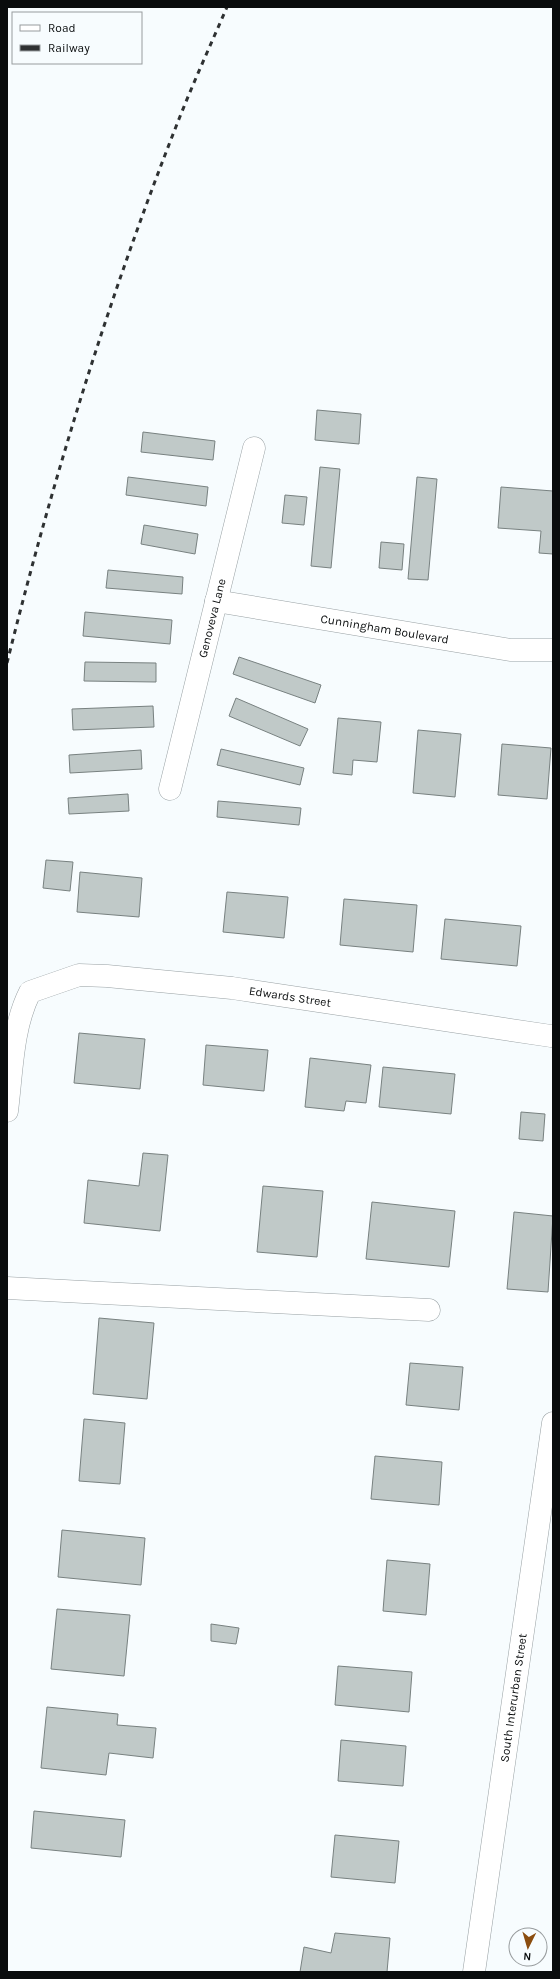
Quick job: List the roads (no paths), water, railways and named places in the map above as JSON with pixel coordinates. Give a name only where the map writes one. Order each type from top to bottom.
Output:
[{"type":"street","name":"Genoveva Lane","points":[[170,788],[254,448]]},
{"type":"street","name":"Cunningham Boulevard","points":[[216,601],[510,650],[553,650]]},
{"type":"street","name":"Edwards Street","points":[[7,1111],[18,1025],[23,1005],[30,992],[79,975],[107,976],[232,988],[551,1036]]},
{"type":"street","points":[[7,1288],[429,1310]]},
{"type":"street","name":"South Interurban Street","points":[[474,1972],[553,1423]]},
{"type":"railway","points":[[7,663],[43,525],[106,320],[153,186],[179,119],[227,7]]}]
